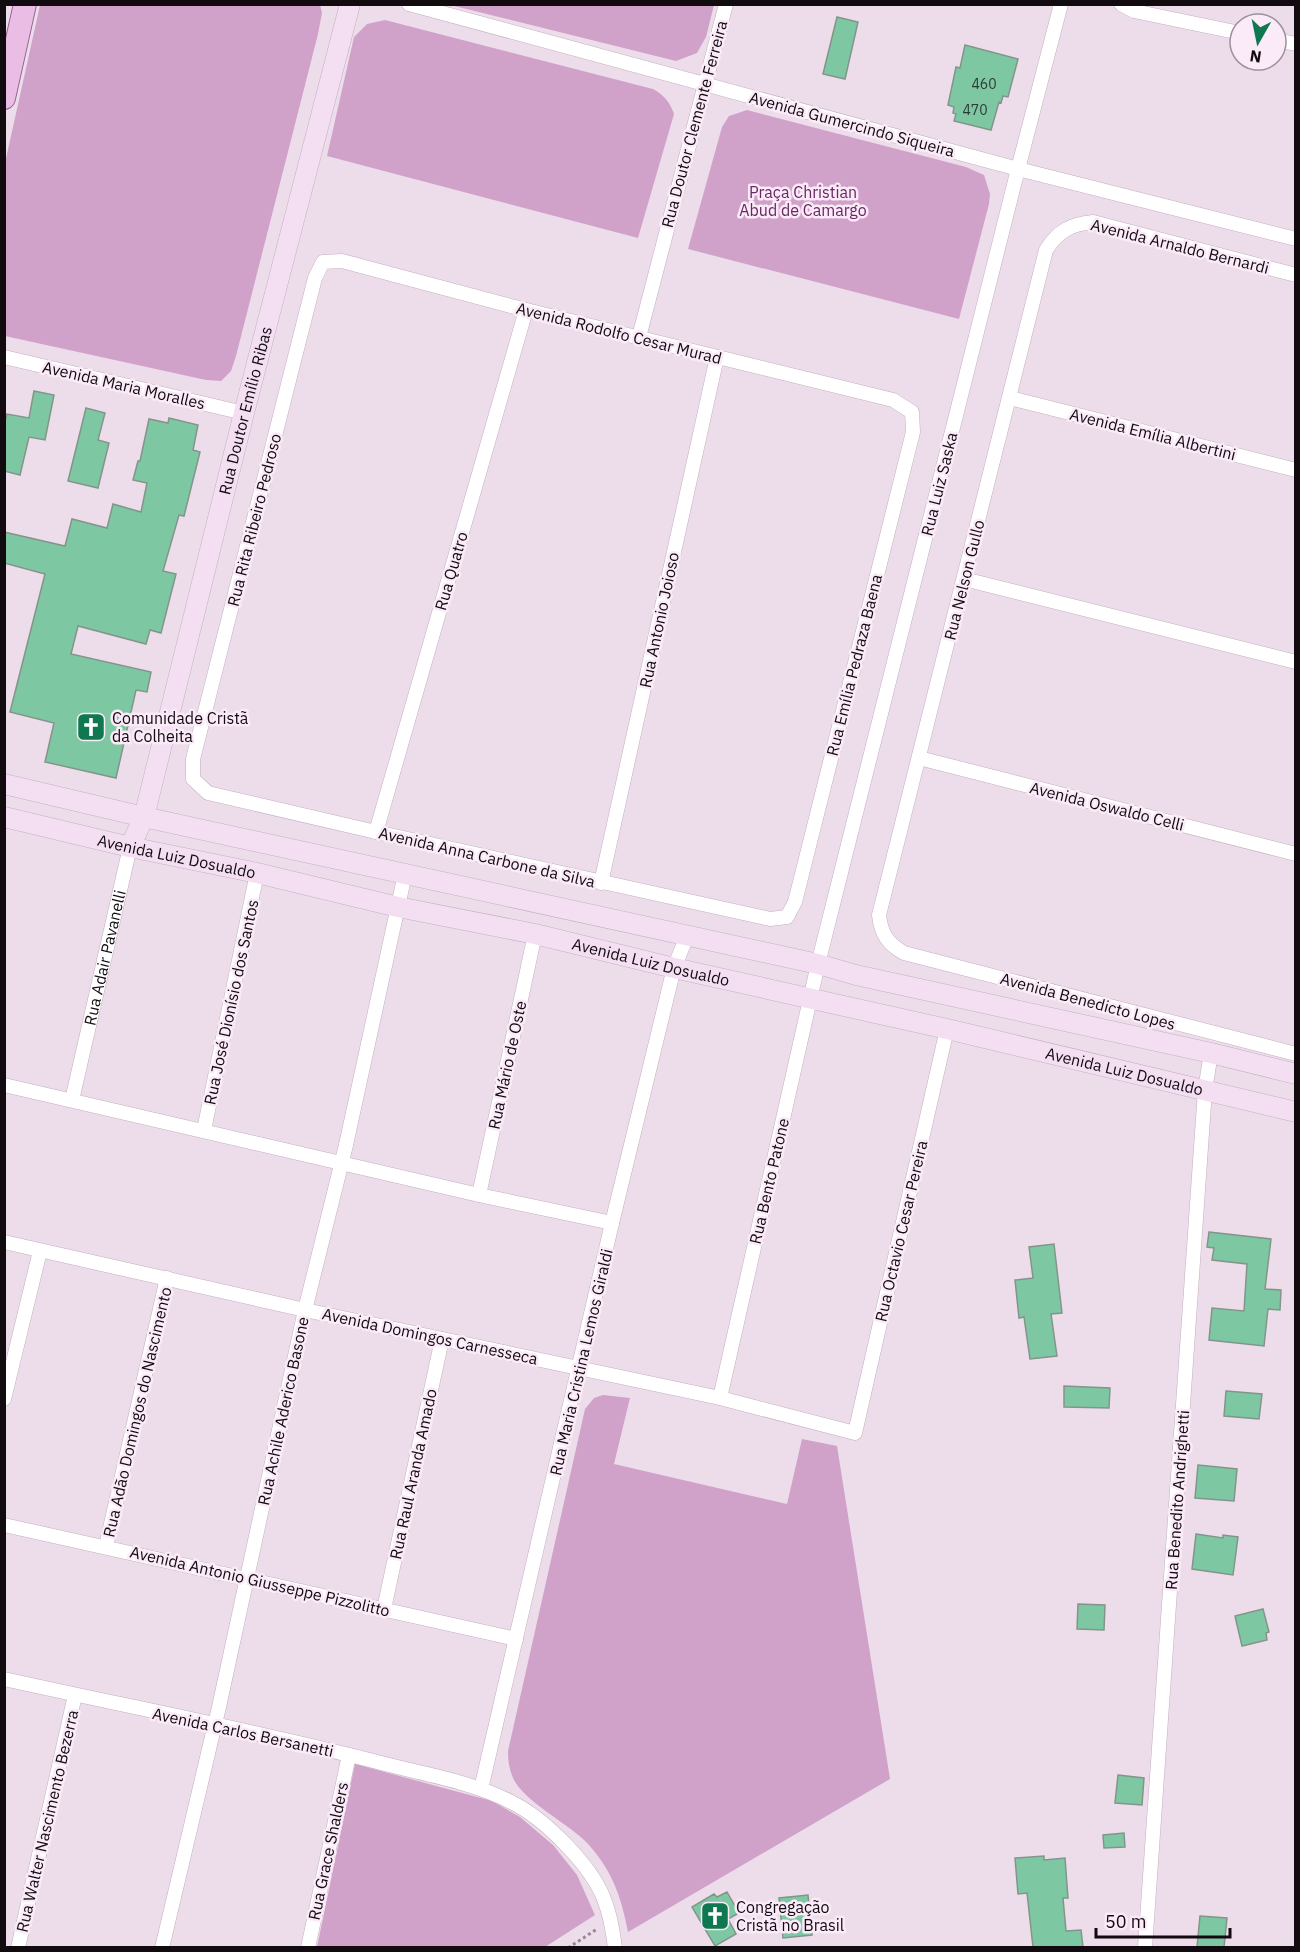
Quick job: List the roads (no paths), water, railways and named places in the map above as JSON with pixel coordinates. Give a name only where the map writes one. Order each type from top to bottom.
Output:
[{"type":"main road","points":[[4,98],[26,4]]},
{"type":"street","name":"Rua Doutor Emílio Ribas","points":[[144,818],[244,413],[350,4]]},
{"type":"street","name":"Avenida Gumercindo Siqueira","points":[[409,4],[1018,169],[1296,239]]},
{"type":"street","name":"Rua Doutor Clemente Ferreira","points":[[639,337],[726,4]]},
{"type":"street","name":"Rua Luiz Saska","points":[[818,964],[1061,4]]},
{"type":"street","points":[[1121,4],[1134,11],[1228,31]]},
{"type":"street","name":"Avenida Arnaldo Bernardi","points":[[1065,228],[1078,223],[1093,222],[1296,275]]},
{"type":"street","name":"Rua Nelson Gullo","points":[[885,938],[880,927],[879,915],[1047,250],[1054,238],[1065,228]]},
{"type":"street","name":"Avenida Rodolfo Cesar Murad","points":[[323,262],[342,261],[526,310],[893,400],[912,412]]},
{"type":"street","name":"Rua Rita Ribeiro Pedroso","points":[[193,779],[193,759],[315,278],[323,262]]},
{"type":"street","name":"Rua Quatro","points":[[376,832],[526,310]]},
{"type":"street","name":"Avenida Maria Moralles","points":[[4,357],[244,413]]},
{"type":"street","name":"Rua Antonio Joioso","points":[[601,883],[717,357]]},
{"type":"street","name":"Avenida Emília Albertini","points":[[1010,398],[1296,470]]},
{"type":"street","name":"Rua Emília Pedraza Baena","points":[[787,917],[795,902],[914,432],[912,412]]},
{"type":"street","points":[[964,579],[1296,662]]},
{"type":"street","name":"Avenida Oswaldo Celli","points":[[919,758],[1296,855]]},
{"type":"street","name":"Avenida Anna Carbone da Silva","points":[[193,779],[208,793],[601,883],[770,919],[787,917]]},
{"type":"street","name":"Avenida Luiz Dosualdo","points":[[4,784],[144,818],[818,964],[856,975],[1211,1053],[1296,1074]]},
{"type":"street","name":"Avenida Luiz Dosualdo","points":[[4,817],[398,907],[535,934],[1296,1112]]},
{"type":"street","name":"Rua Adair Pavanelli","points":[[72,1100],[130,847],[144,818]]},
{"type":"street","name":"Rua José Dionísio dos Santos","points":[[204,1130],[257,873]]},
{"type":"street","name":"Rua Achile Aderico Basone","points":[[162,1947],[247,1578],[305,1310],[342,1163],[405,874]]},
{"type":"street","name":"Rua Mário de Oste","points":[[479,1195],[535,934]]},
{"type":"street","name":"Rua Maria Cristina Lemos Giraldi","points":[[481,1790],[612,1223],[674,968],[687,936]]},
{"type":"street","name":"Avenida Benedicto Lopes","points":[[885,938],[904,953],[1296,1054]]},
{"type":"street","name":"Rua Bento Patone","points":[[720,1398],[818,964]]},
{"type":"street","name":"Rua Octavio Cesar Pereira","points":[[855,1432],[947,1029]]},
{"type":"street","name":"Rua Benedito Andrighetti","points":[[1145,1947],[1205,1090],[1211,1053]]},
{"type":"street","points":[[4,1085],[479,1195],[612,1223]]},
{"type":"street","name":"Avenida Domingos Carnesseca","points":[[4,1242],[305,1310],[720,1398],[855,1432]]},
{"type":"street","points":[[4,1399],[40,1251]]},
{"type":"street","name":"Rua Adão Domingos do Nascimento","points":[[106,1546],[167,1278]]},
{"type":"street","name":"Rua Raul Aranda Amado","points":[[384,1609],[442,1339]]},
{"type":"street","name":"Avenida Antonio Giusseppe Pizzolitto","points":[[4,1525],[516,1639]]},
{"type":"street","name":"Avenida Carlos Bersanetti","points":[[4,1679],[349,1755],[481,1790],[512,1802],[540,1821],[587,1870],[604,1897],[611,1920],[615,1947]]},
{"type":"street","name":"Rua Walter Nascimento Bezerra","points":[[18,1947],[75,1695]]},
{"type":"street","name":"Rua Grace Shalders","points":[[308,1947],[349,1755]]},
{"type":"place","name":"Comunidade Cristã da Colheita","points":[[91,727]]},
{"type":"place","name":"Congregação Cristã no Brasil","points":[[715,1916]]},
{"type":"park label","name":"Praça Christian Abud de Camargo","points":[[803,201]]}]
